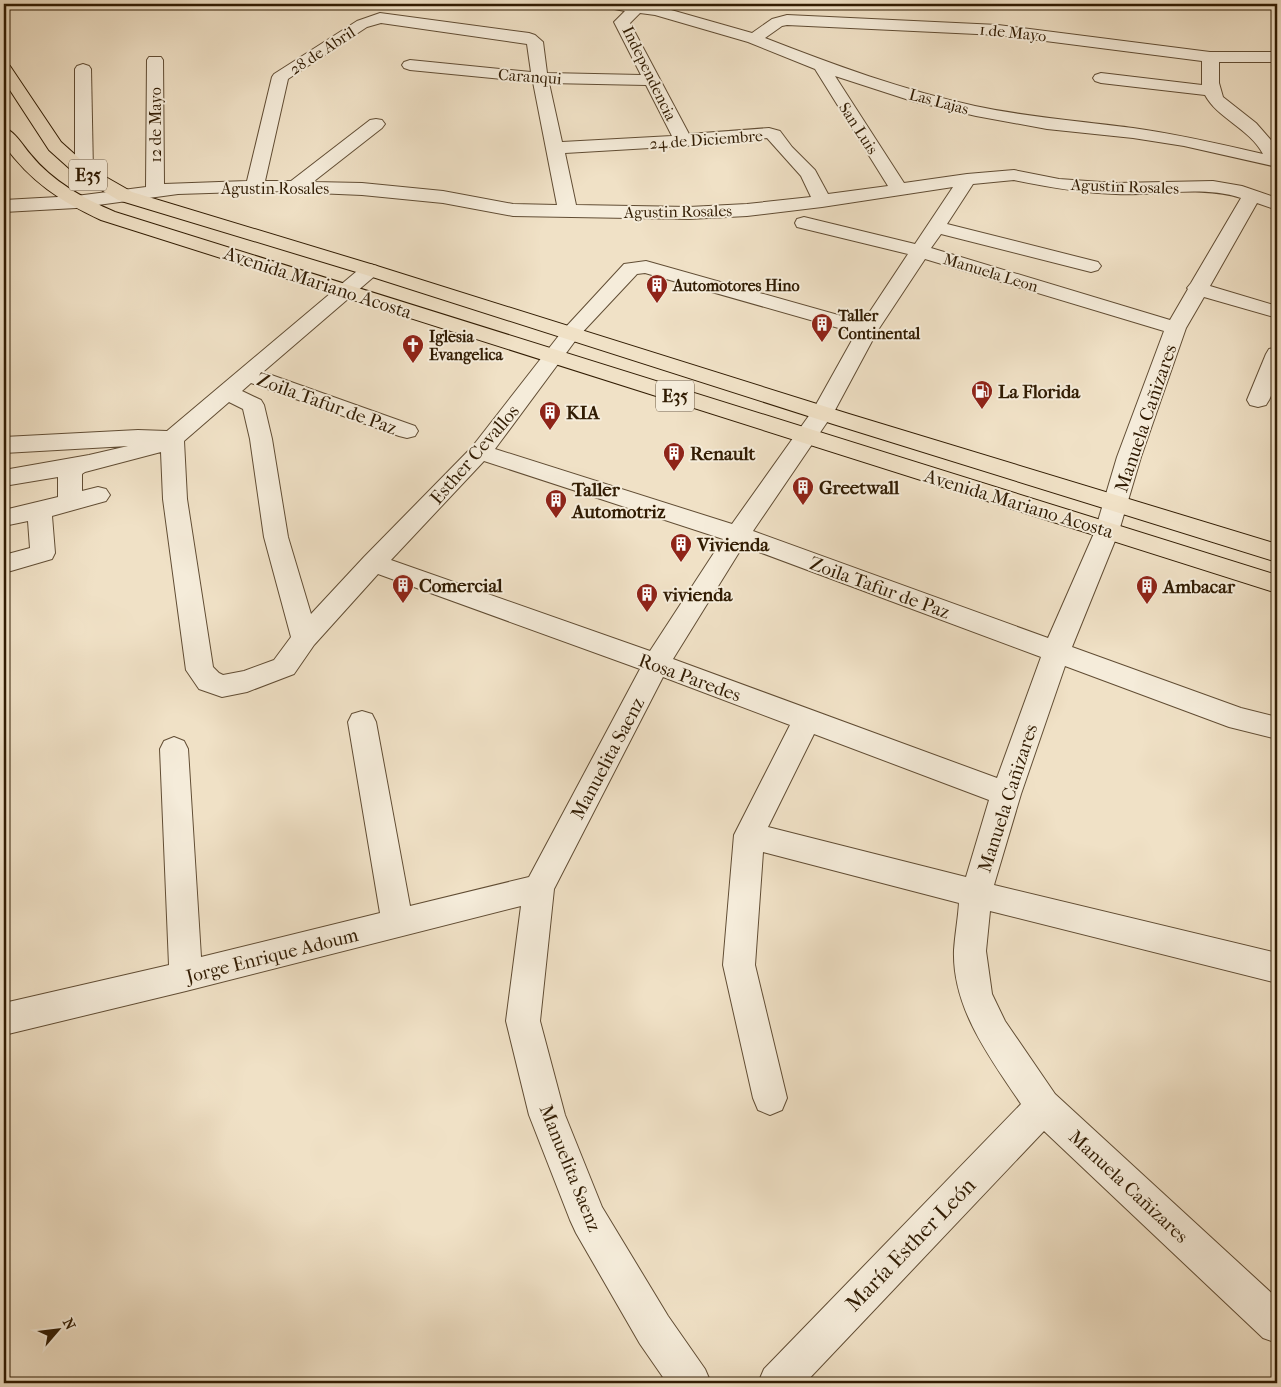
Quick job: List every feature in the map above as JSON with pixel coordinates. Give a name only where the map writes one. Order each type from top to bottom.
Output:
[{"type":"highway","name":"E35","points":[[4,69],[55,146],[84,172],[125,196]]},
{"type":"highway","name":"E35","points":[[4,132],[24,161],[47,184],[76,202]]},
{"type":"highway","name":"Avenida Mariano Acosta","points":[[125,196],[370,270],[823,412],[1111,517],[1277,584]]},
{"type":"highway","name":"Avenida Mariano Acosta","points":[[76,202],[108,216],[806,437],[1111,517],[1277,553]]},
{"type":"street","points":[[375,4],[392,19]]},
{"type":"street","name":"Las Lajas","points":[[609,4],[657,11],[754,39],[821,66],[918,97],[976,111],[1047,124],[1158,137],[1276,162]]},
{"type":"street","name":"Independencia","points":[[636,8],[622,22],[684,141]]},
{"type":"street","name":"28 de Abril","points":[[255,186],[280,76],[362,24],[380,18],[392,19],[533,39],[540,78]]},
{"type":"street","name":"1 de Mayo","points":[[754,39],[777,22],[787,20],[998,30],[1210,57],[1277,57]]},
{"type":"street","points":[[1210,57],[1212,68],[1210,82],[1215,98],[1242,119],[1259,136],[1272,151],[1276,162]]},
{"type":"street","name":"12 de Mayo","points":[[154,60],[155,191]]},
{"type":"street","name":"Caranqui","points":[[410,65],[540,78],[651,80]]},
{"type":"street","name":"San Luis","points":[[821,66],[838,97],[900,189]]},
{"type":"street","points":[[83,69],[84,172]]},
{"type":"street","points":[[540,78],[568,211]]},
{"type":"street","points":[[1101,78],[1213,92]]},
{"type":"street","points":[[294,187],[376,124]]},
{"type":"street","name":"24 de Diciembre","points":[[555,148],[684,141],[763,133],[774,135],[786,152],[809,174],[822,201]]},
{"type":"street","name":"Agustin Rosales","points":[[4,206],[76,202],[178,188],[255,186],[362,189],[443,197],[513,210],[689,213],[746,210],[822,201],[967,179],[1014,175],[1083,186],[1116,189],[1213,188],[1252,195],[1277,204]]},
{"type":"street","name":"Manuelita Saenz","points":[[691,1383],[654,1330],[589,1220],[547,1115],[523,1021],[539,888],[656,664],[738,535],[823,412],[868,330],[967,179]]},
{"type":"street","name":"Manuela Cañizares","points":[[1252,195],[1197,288],[1176,328],[1129,458],[1111,517],[1056,652],[1006,794],[976,894],[970,951],[976,995],[993,1032],[1043,1106],[1277,1324]]},
{"type":"street","name":"Manuela Leon","points":[[804,223],[920,251],[1176,328]]},
{"type":"street","points":[[936,227],[1094,261],[1078,298]]},
{"type":"street","name":"Esther Cevallos","points":[[172,439],[176,500],[200,670],[209,681],[222,686],[247,681],[284,666],[305,638],[480,452],[571,334],[631,268],[638,266],[868,330]]},
{"type":"street","points":[[4,478],[147,449],[172,439],[370,270]]},
{"type":"street","points":[[1197,288],[1277,312]]},
{"type":"street","points":[[1258,400],[1277,354]]},
{"type":"street","name":"Zoila Tafur de Paz","points":[[247,374],[407,431]]},
{"type":"street","points":[[226,392],[253,405],[261,439],[276,537],[305,638]]},
{"type":"street","points":[[4,445],[138,438],[172,439]]},
{"type":"street","name":"Zoila Tafur de Paz","points":[[480,452],[738,535],[1239,719],[1277,728]]},
{"type":"street","points":[[70,503],[70,472],[79,464]]},
{"type":"street","points":[[4,518],[39,511],[98,495]]},
{"type":"street","points":[[4,564],[43,553],[39,511]]},
{"type":"street","name":"Rosa Paredes","points":[[374,563],[656,664],[1006,794]]},
{"type":"street","points":[[770,1098],[739,965],[749,835],[807,720]]},
{"type":"street","points":[[362,722],[398,924]]},
{"type":"street","points":[[174,750],[186,976]]},
{"type":"street","points":[[749,835],[976,894],[1277,968]]},
{"type":"street","name":"Jorge Enrique Adoum","points":[[4,1019],[186,976],[539,888]]},
{"type":"street","name":"María Esther León","points":[[778,1383],[1043,1106]]},
{"type":"place","name":"Automotores Hino","points":[[657,304]]},
{"type":"place","name":"Taller Continental","points":[[822,343]]},
{"type":"place","name":"Iglesia Evangelica","points":[[413,364]]},
{"type":"place","name":"La Florida","points":[[982,410]]},
{"type":"place","name":"KIA","points":[[550,431]]},
{"type":"place","name":"Renault","points":[[674,472]]},
{"type":"place","name":"Greetwall","points":[[803,506]]},
{"type":"place","name":"Taller Automotriz","points":[[556,519]]},
{"type":"place","name":"Vivienda","points":[[681,563]]},
{"type":"place","name":"Comercial","points":[[403,604]]},
{"type":"place","name":"Ambacar","points":[[1147,605]]},
{"type":"place","name":"vivienda","points":[[647,613]]}]
